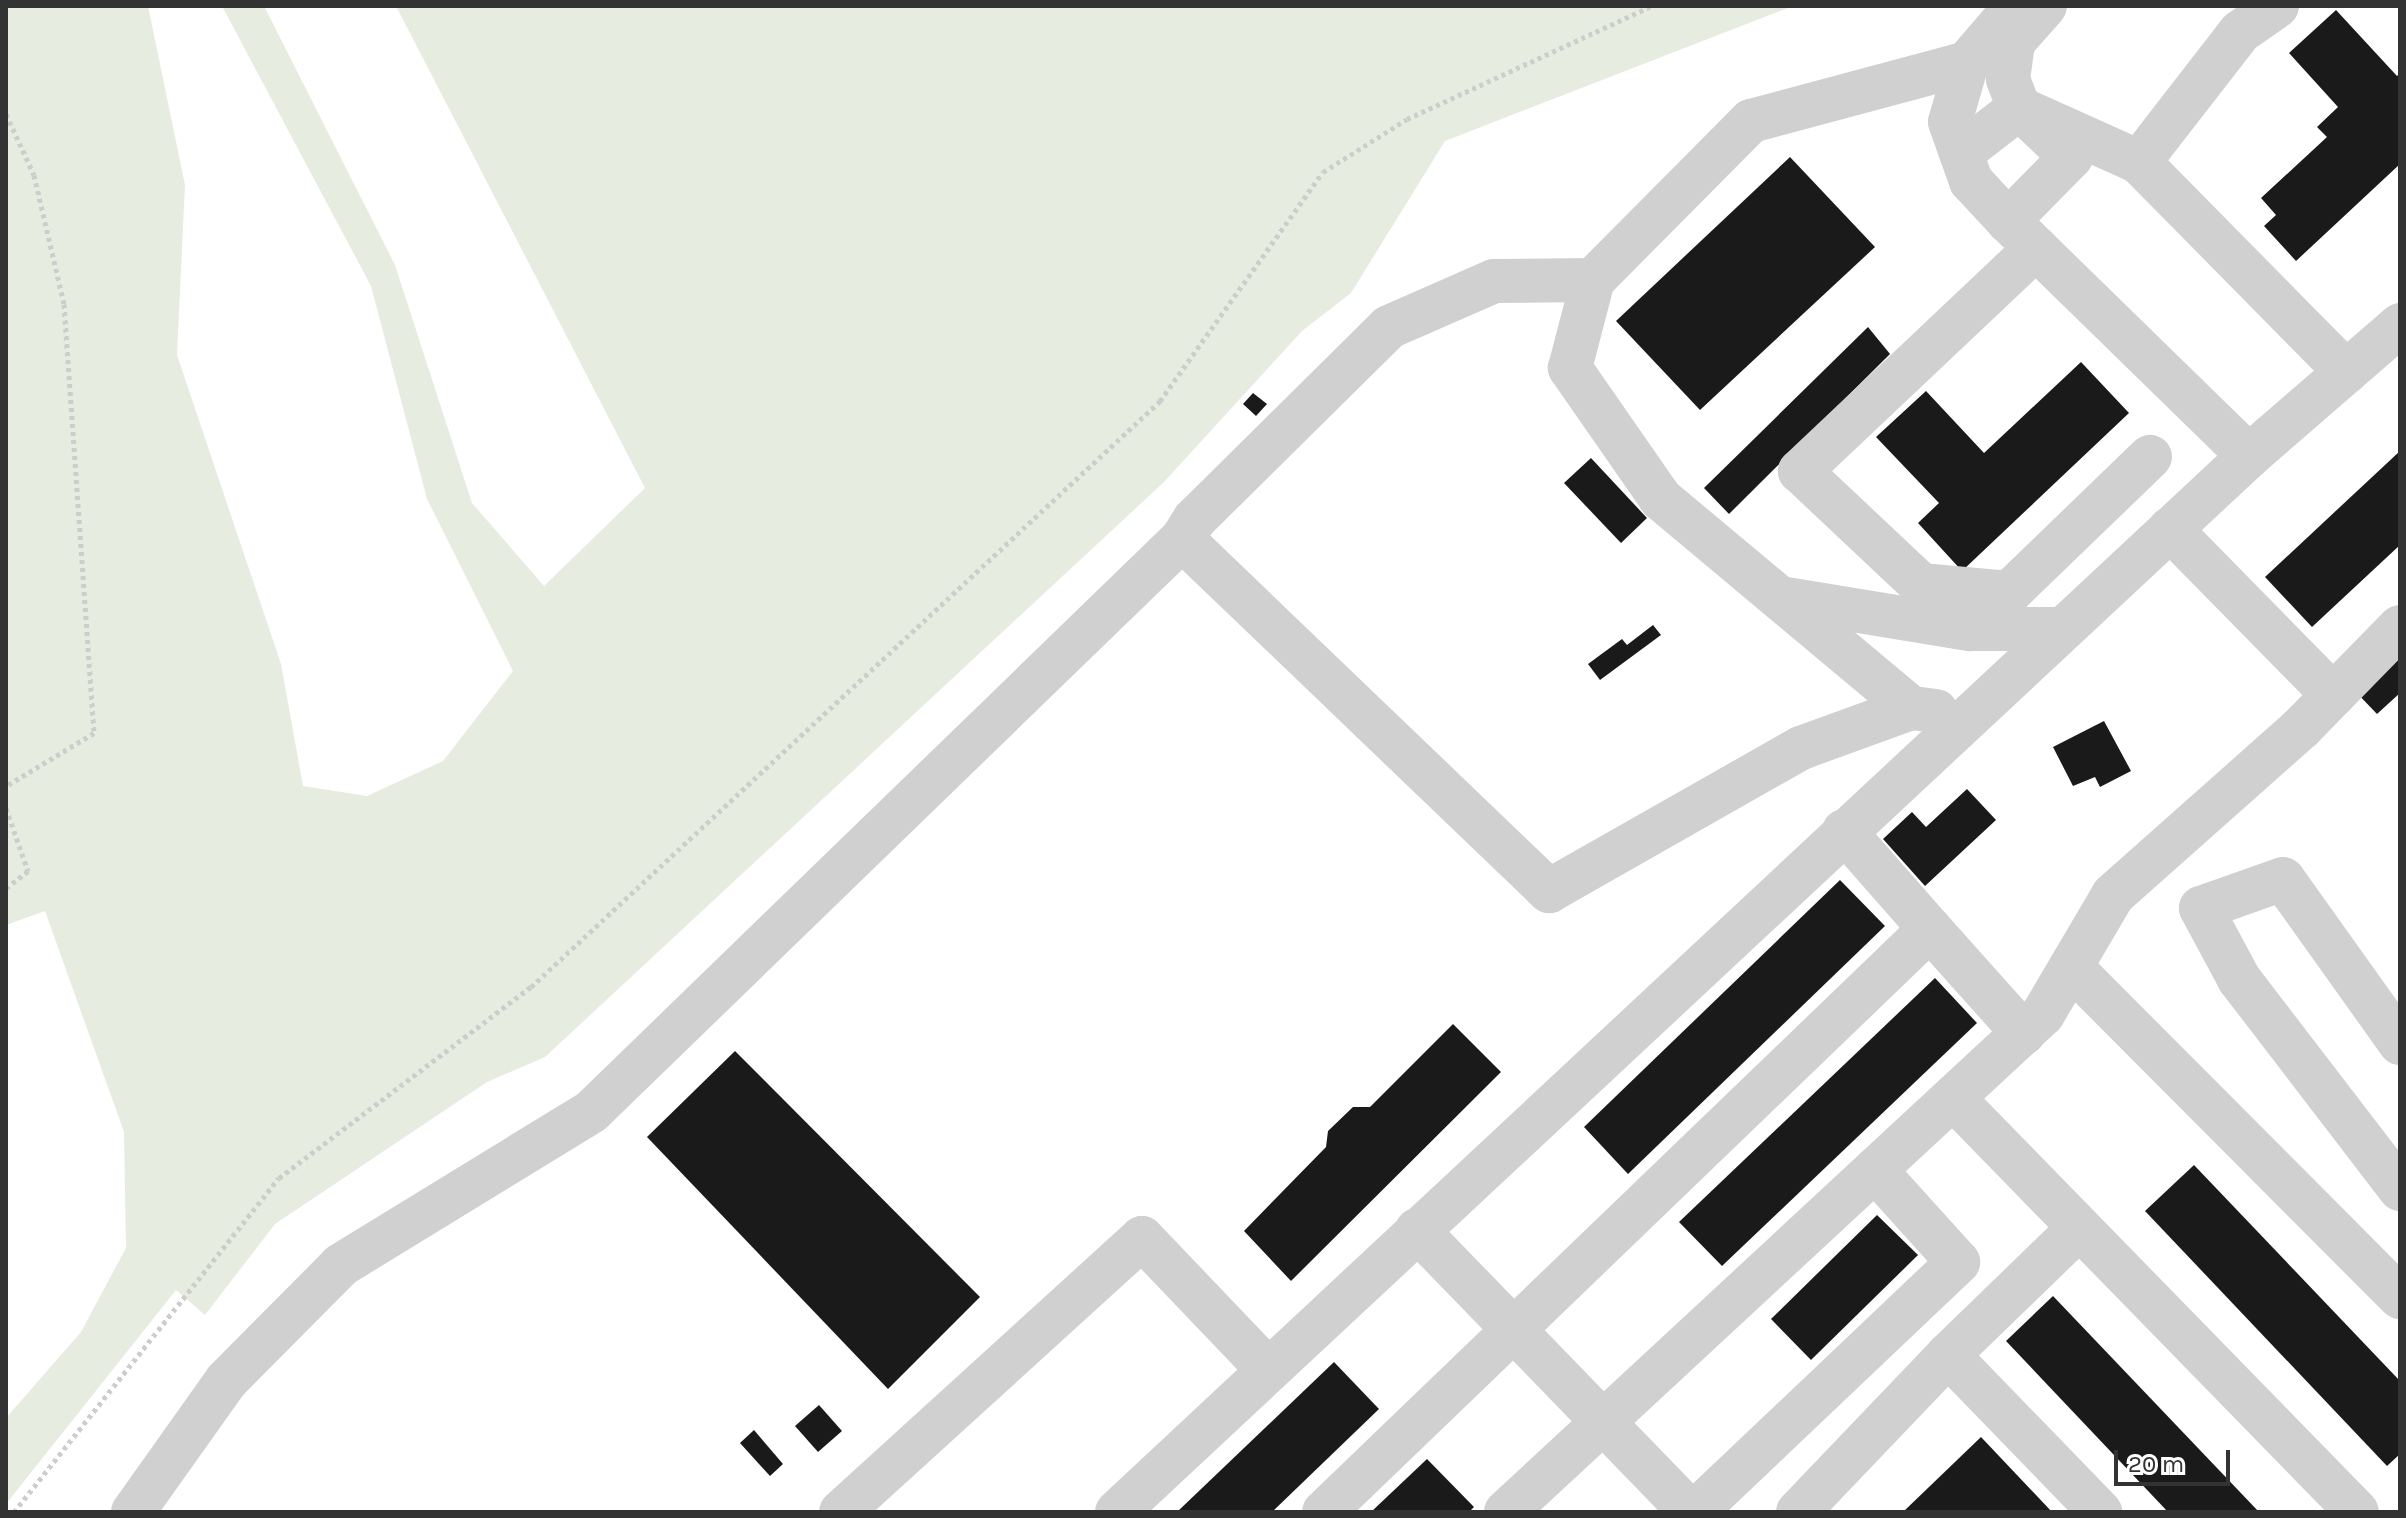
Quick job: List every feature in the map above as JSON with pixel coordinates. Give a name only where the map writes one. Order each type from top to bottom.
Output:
[{"type":"street","points":[[2016,6],[1967,63],[1950,122],[1971,181],[2249,456]]},
{"type":"street","points":[[2045,6],[2013,42],[2008,79],[2019,108],[2071,157],[2022,234],[1800,471],[1921,585],[2009,593],[2150,457]]},
{"type":"street","points":[[2139,162],[2240,32],[2277,6]]},
{"type":"street","points":[[1911,708],[1661,499],[1570,368],[1593,280],[1751,121],[1967,63]]},
{"type":"street","points":[[1961,153],[2019,108]]},
{"type":"street","points":[[2019,108],[2139,162],[2346,372]]},
{"type":"street","points":[[133,1512],[226,1381],[341,1265],[592,1111],[1182,539],[1194,520],[1389,327],[1494,281],[1593,280]]},
{"type":"street","points":[[1117,1512],[2170,529],[2400,325]]},
{"type":"street","points":[[2170,529],[2333,695]]},
{"type":"street","points":[[1182,539],[1549,891],[1801,748],[1911,708],[1969,715]]},
{"type":"street","points":[[1778,598],[1970,629],[2062,629]]},
{"type":"street","points":[[1506,1512],[2043,1014],[2113,895],[2333,695],[2400,627]]},
{"type":"street","points":[[1785,773],[1969,715]]},
{"type":"street","points":[[1844,831],[2023,1033]]},
{"type":"street","points":[[2400,1043],[2283,879],[2201,908],[2239,979],[2400,1189]]},
{"type":"street","points":[[1324,1512],[1930,929]]},
{"type":"street","points":[[2071,967],[2400,1297]]},
{"type":"street","points":[[1953,1098],[2357,1512]]},
{"type":"street","points":[[1417,1230],[1692,1512],[1958,1262],[1875,1170]]},
{"type":"street","points":[[1798,1512],[1948,1355],[2079,1228]]},
{"type":"street","points":[[841,1512],[1142,1238],[1268,1370]]},
{"type":"street","points":[[1948,1355],[2100,1512]]},
{"type":"path","points":[[14,1512],[279,1178],[531,987],[1160,401],[1323,172],[1407,119],[1652,6]]},
{"type":"path","points":[[6,114],[34,175],[64,304],[94,733],[6,786]]},
{"type":"path","points":[[6,808],[28,871],[6,888]]},
{"type":"shaded area","points":[[6,6],[148,6],[185,185],[177,355],[281,664],[303,786],[367,796],[443,761],[513,671],[427,499],[371,286],[222,6],[264,6],[395,265],[472,503],[544,586],[645,488],[396,6],[1793,6],[1445,141],[1351,293],[1302,331],[1164,482],[545,1057],[487,1082],[275,1224],[205,1315],[176,1290],[6,1504],[6,1418],[81,1332],[126,1248],[124,1132],[45,911],[6,925]]},
{"type":"building","points":[[2336,10],[2397,76],[2400,73],[2400,164],[2296,261],[2264,226],[2276,215],[2261,198],[2327,137],[2317,127],[2338,107],[2289,53]]},
{"type":"building","points":[[1790,157],[1875,247],[1700,410],[1616,321]]},
{"type":"building","points":[[1868,327],[1890,354],[1729,514],[1704,488]]},
{"type":"building","points":[[2081,362],[2129,413],[1962,571],[1918,523],[1939,503],[1876,437],[1926,391],[1984,453]]},
{"type":"building","points":[[1253,393],[1267,404],[1256,416],[1243,404]]},
{"type":"building","points":[[2400,451],[2400,545],[2312,627],[2265,577]]},
{"type":"building","points":[[1591,458],[1647,518],[1621,543],[1564,483]]},
{"type":"building","points":[[1653,625],[1661,635],[1600,680],[1588,664],[1622,639],[1627,645]]},
{"type":"building","points":[[2400,647],[2400,693],[2377,714],[2354,690]]},
{"type":"building","points":[[2104,721],[2131,771],[2100,787],[2095,777],[2073,786],[2053,747]]},
{"type":"building","points":[[1967,789],[1996,820],[1925,886],[1883,839],[1912,812],[1926,827]]},
{"type":"building","points":[[1840,880],[1885,926],[1628,1174],[1584,1127]]},
{"type":"building","points":[[1935,978],[1977,1023],[1722,1266],[1679,1222]]},
{"type":"building","points":[[1453,1024],[1501,1072],[1291,1281],[1244,1231],[1326,1147],[1328,1131],[1353,1107],[1370,1107]]},
{"type":"building","points":[[735,1051],[980,1297],[888,1389],[647,1137]]},
{"type":"building","points":[[2194,1165],[2400,1381],[2400,1454],[2387,1466],[2145,1211]]},
{"type":"building","points":[[1877,1215],[1918,1255],[1811,1360],[1771,1319]]},
{"type":"building","points":[[2053,1296],[2259,1512],[2168,1512],[2006,1341]]},
{"type":"building","points":[[1334,1362],[1379,1409],[1272,1512],[1177,1512]]},
{"type":"building","points":[[819,1405],[842,1431],[818,1452],[795,1426]]},
{"type":"building","points":[[754,1430],[783,1464],[770,1476],[740,1443]]},
{"type":"building","points":[[1981,1437],[2052,1512],[1903,1512]]},
{"type":"building","points":[[1427,1459],[1474,1507],[1469,1512],[1371,1512]]}]
